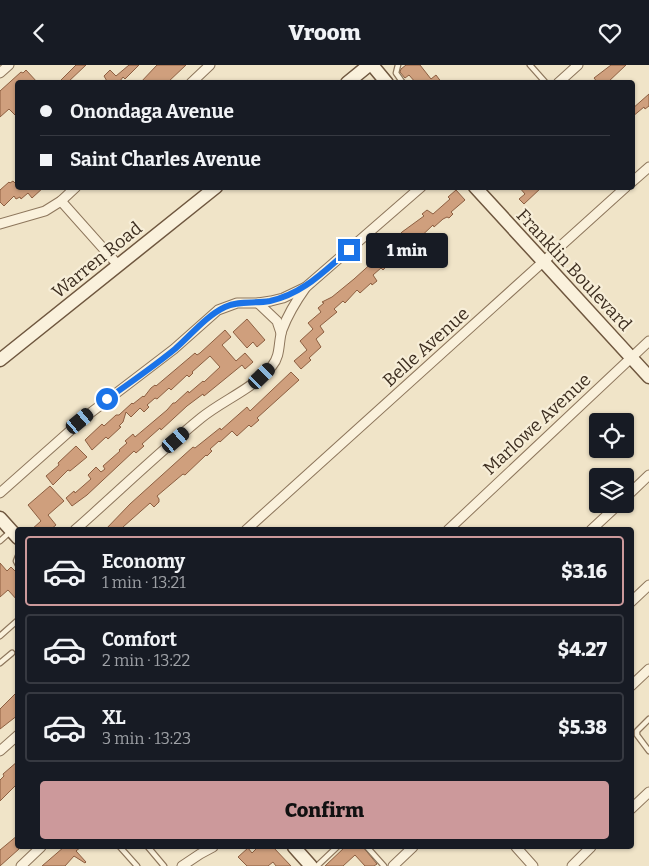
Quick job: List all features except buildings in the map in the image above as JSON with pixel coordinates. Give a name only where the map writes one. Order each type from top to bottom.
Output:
[{"type":"main road","points":[[351,80],[371,65],[385,80]]},
{"type":"main road","name":"Warren Road","points":[[0,360],[212,190]]},
{"type":"main road","name":"Franklin Boulevard","points":[[477,190],[649,377]]},
{"type":"main road","points":[[0,518],[14,534]]},
{"type":"main road","points":[[296,849],[311,866]]},
{"type":"street","points":[[0,73],[8,65]]},
{"type":"street","points":[[194,80],[210,65]]},
{"type":"street","points":[[561,80],[578,65]]},
{"type":"street","points":[[635,179],[649,167]]},
{"type":"street","points":[[0,224],[45,211],[61,201],[73,190]]},
{"type":"street","points":[[78,527],[189,428],[269,369],[278,355],[282,333],[293,306],[306,287],[418,190]]},
{"type":"street","name":"Belle Avenue","points":[[249,527],[623,190]]},
{"type":"street","points":[[61,201],[118,265]]},
{"type":"street","points":[[0,493],[83,419],[174,349],[218,310],[237,303],[258,303],[283,298],[306,287]]},
{"type":"street","points":[[258,303],[276,321],[282,333]]},
{"type":"street","name":"Marlowe Avenue","points":[[451,527],[649,341]]},
{"type":"street","points":[[634,489],[649,475]]},
{"type":"street","points":[[594,527],[609,513]]},
{"type":"street","points":[[634,599],[649,585]]},
{"type":"street","points":[[634,683],[649,669]]},
{"type":"street","points":[[0,751],[15,738]]},
{"type":"street","points":[[634,806],[649,792]]},
{"type":"street","points":[[21,866],[39,849]]},
{"type":"street","points":[[394,866],[411,849]]},
{"type":"street","points":[[518,849],[533,866]]},
{"type":"street","points":[[572,866],[589,849]]},
{"type":"street","points":[[182,866],[197,851]]},
{"type":"lane","points":[[398,65],[396,73],[402,80]]},
{"type":"lane","points":[[530,65],[543,80]]},
{"type":"lane","points":[[0,541],[14,534]]},
{"type":"lane","points":[[0,636],[15,623]]},
{"type":"lane","points":[[0,663],[12,653]]},
{"type":"lane","points":[[649,719],[637,731],[637,735],[649,751]]},
{"type":"lane","points":[[122,849],[137,866]]},
{"type":"lane","points":[[150,849],[164,866]]},
{"type":"lane","points":[[317,866],[335,849]]},
{"type":"lane","points":[[369,849],[384,866]]},
{"type":"route","points":[[107,399],[166,356],[218,310],[237,303],[258,303],[283,298],[306,287],[349,250]]}]
